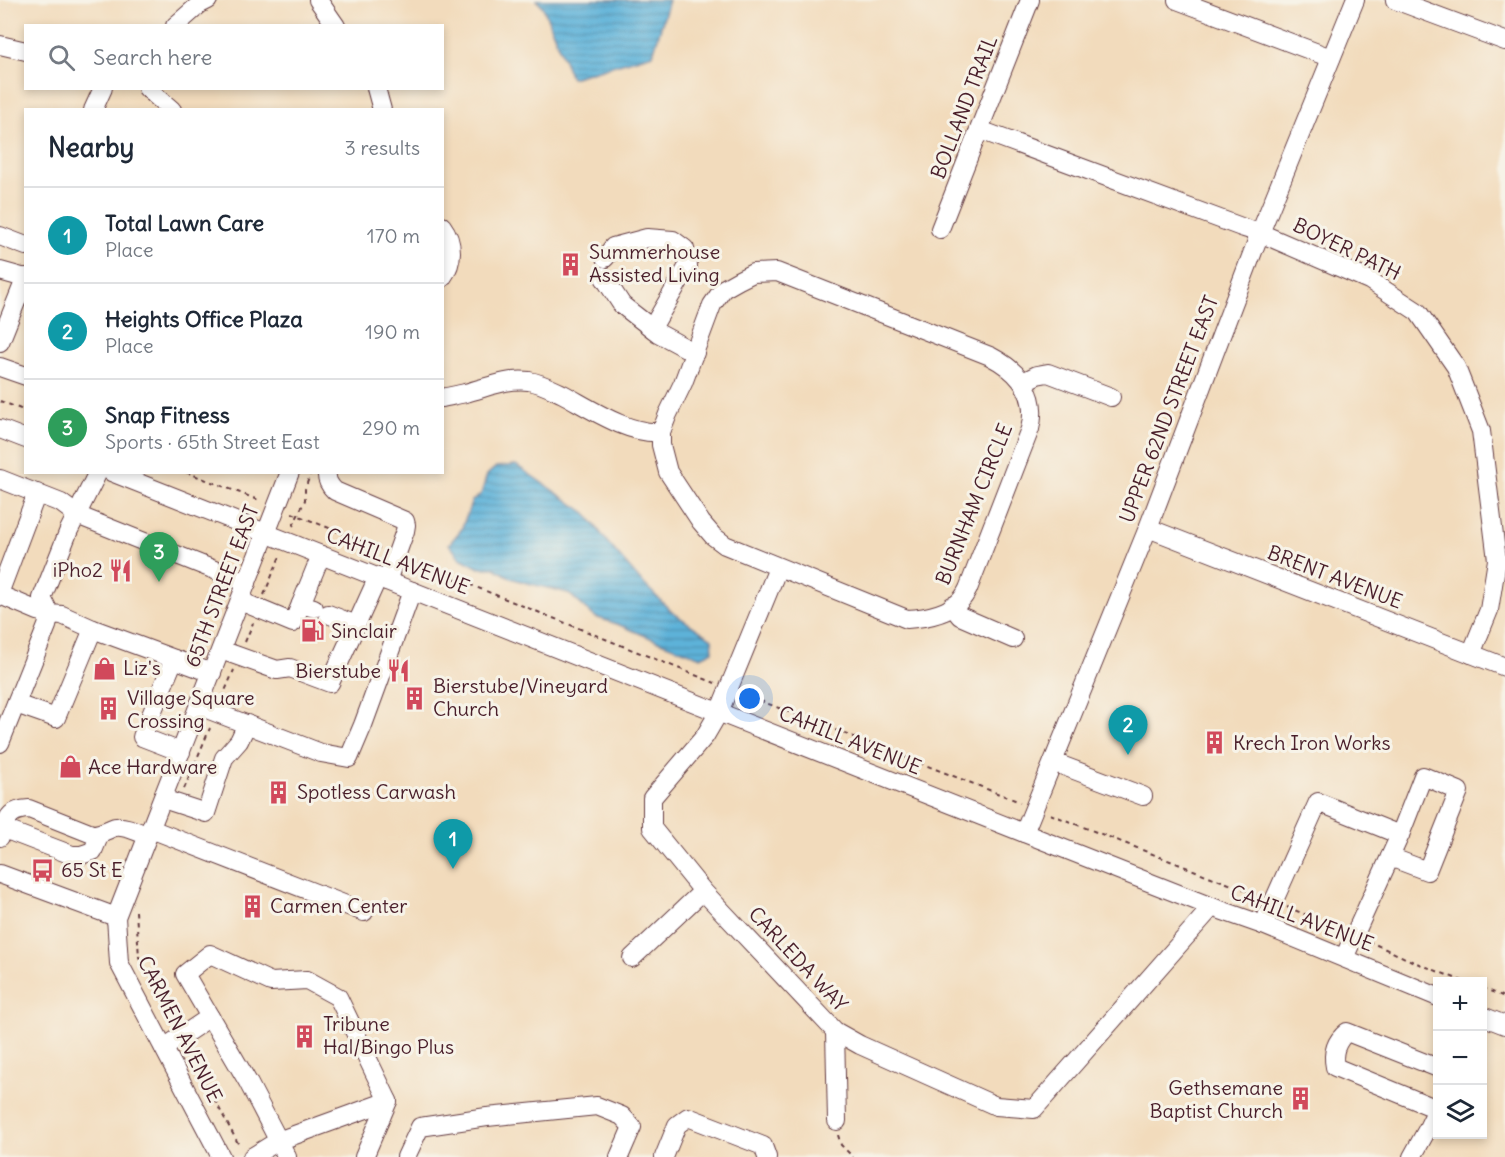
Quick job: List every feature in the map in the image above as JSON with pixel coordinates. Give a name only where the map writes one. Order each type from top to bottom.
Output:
[{"type":"street","points":[[177,24],[208,0]]},
{"type":"street","points":[[318,0],[335,24]]},
{"type":"street","name":"BOLLAND TRAIL","points":[[940,230],[1029,0]]},
{"type":"street","points":[[1177,0],[1331,58]]},
{"type":"street","name":"UPPER 62ND STREET EAST","points":[[1024,833],[1148,528],[1260,233],[1355,0]]},
{"type":"street","points":[[1395,0],[1505,41]]},
{"type":"street","points":[[0,45],[24,51]]},
{"type":"street","points":[[94,108],[102,90]]},
{"type":"street","points":[[149,90],[170,108]]},
{"type":"street","points":[[377,90],[381,108]]},
{"type":"street","name":"BOYER PATH","points":[[980,130],[1260,233],[1369,280],[1418,312],[1456,367],[1481,431],[1497,560],[1489,610],[1471,654]]},
{"type":"street","points":[[444,228],[448,233],[451,245],[451,262],[444,274]]},
{"type":"street","points":[[0,236],[24,245]]},
{"type":"street","points":[[605,258],[613,247],[647,238],[673,240],[685,249],[687,266],[652,328]]},
{"type":"street","points":[[0,271],[24,285],[0,342]]},
{"type":"street","points":[[444,398],[502,382],[528,381],[545,385],[632,429],[652,433],[661,432],[683,383],[712,305],[723,289],[753,273],[777,272],[990,356],[1013,370],[1023,382],[1037,375],[1048,373],[1111,397]]},
{"type":"street","points":[[603,276],[622,305],[652,328],[694,353]]},
{"type":"street","points":[[0,367],[24,375]]},
{"type":"street","name":"BURNHAM CIRCLE","points":[[661,432],[661,445],[669,472],[701,522],[713,536],[725,545],[907,619],[920,618],[940,613],[952,606],[961,600],[968,589],[1030,429],[1031,403],[1029,392],[1023,382]]},
{"type":"street","points":[[0,429],[24,438]]},
{"type":"street","points":[[0,743],[47,626],[50,614],[42,598],[69,530],[97,474]]},
{"type":"street","name":"65TH STREET EAST","points":[[116,917],[289,474]]},
{"type":"street","points":[[221,650],[278,670],[290,668],[330,683],[356,625],[397,555],[406,525],[405,521],[335,491],[329,485],[327,474]]},
{"type":"street","name":"CAHILL AVENUE","points":[[122,475],[1024,833],[1263,925],[1433,995]]},
{"type":"street","points":[[0,479],[61,503],[77,515],[247,584]]},
{"type":"street","points":[[37,494],[0,593],[38,611],[62,615],[93,629],[212,673]]},
{"type":"street","name":"BRENT AVENUE","points":[[1148,528],[1505,667]]},
{"type":"street","points":[[240,601],[293,623],[314,609],[321,555]]},
{"type":"street","name":"CARLEDA WAY","points":[[778,568],[719,712],[705,736],[652,798],[652,828],[703,891],[835,1031],[860,1045],[996,1106],[1034,1109],[1212,907]]},
{"type":"street","points":[[199,705],[321,753],[349,758],[412,591]]},
{"type":"street","points":[[952,606],[960,616],[1013,639]]},
{"type":"street","points":[[314,609],[356,625]]},
{"type":"street","points":[[16,704],[56,718],[93,629]]},
{"type":"street","points":[[174,659],[142,737],[181,752]]},
{"type":"street","points":[[163,799],[206,813],[224,758],[239,741],[247,724]]},
{"type":"street","points":[[1053,762],[1143,796]]},
{"type":"street","points":[[1344,958],[1355,934],[1390,856],[1400,834],[1423,776],[1459,790],[1427,871],[1390,856]]},
{"type":"street","points":[[1263,925],[1318,802],[1400,834]]},
{"type":"street","points":[[100,834],[93,851],[72,855],[2,833],[12,813],[29,809],[92,834],[100,834],[122,826],[149,832],[364,912]]},
{"type":"street","points":[[0,874],[116,917]]},
{"type":"street","points":[[632,958],[703,891]]},
{"type":"street","name":"CARMEN AVENUE","points":[[116,917],[118,963],[221,1157]]},
{"type":"street","points":[[282,1149],[248,1082],[185,974],[210,954],[272,982],[307,980],[338,997],[388,1101],[364,1157]]},
{"type":"street","points":[[164,1048],[210,1017]]},
{"type":"street","points":[[1487,1018],[1505,1025]]},
{"type":"street","points":[[835,1031],[837,1121]]},
{"type":"street","points":[[1433,1066],[1347,1032],[1339,1038],[1333,1057],[1335,1067],[1433,1106]]},
{"type":"street","points":[[252,1157],[282,1149],[388,1101]]},
{"type":"street","points":[[406,1157],[420,1126],[597,1107],[622,1116],[632,1127],[620,1157]]},
{"type":"street","points":[[664,1157],[677,1125],[688,1117],[764,1146],[767,1157]]},
{"type":"street","points":[[1412,1157],[1433,1117]]},
{"type":"path","points":[[0,401],[24,410]]},
{"type":"path","points":[[191,474],[1355,934],[1414,962],[1454,977]]},
{"type":"path","points":[[1487,990],[1505,997]]},
{"type":"path","points":[[837,1121],[841,1145],[853,1157]]},
{"type":"water","points":[[536,0],[669,0],[653,54],[571,78],[543,7]]},
{"type":"water","points":[[516,465],[586,513],[639,579],[672,612],[712,639],[713,651],[701,657],[595,617],[568,593],[511,578],[495,568],[479,568],[460,558],[449,544],[461,530],[472,501],[481,494],[487,475],[496,467]]},
{"type":"place","name":"Summerhouse Assisted Living","points":[[571,264]]},
{"type":"place","name":"iPho2","points":[[121,570]]},
{"type":"place","name":"Snap Fitness","points":[[159,582]]},
{"type":"place","name":"Sinclair","points":[[313,631]]},
{"type":"place","name":"Liz's","points":[[105,668]]},
{"type":"place","name":"Bierstube","points":[[399,671]]},
{"type":"place","name":"Bierstube/Vineyard Church","points":[[415,698]]},
{"type":"place","name":"Village Square Crossing","points":[[109,709]]},
{"type":"place","name":"Krech Iron Works","points":[[1215,743]]},
{"type":"place","name":"Heights Office Plaza","points":[[1128,755]]},
{"type":"place","name":"Ace Hardware","points":[[70,767]]},
{"type":"place","name":"Spotless Carwash","points":[[279,792]]},
{"type":"place","name":"Total Lawn Care","points":[[453,869]]},
{"type":"place","name":"65 St E","points":[[43,870]]},
{"type":"place","name":"Carmen Center","points":[[252,906]]},
{"type":"place","name":"Tribune Hal/Bingo Plus","points":[[305,1036]]},
{"type":"place","name":"Gethsemane Baptist Church","points":[[1301,1099]]}]
